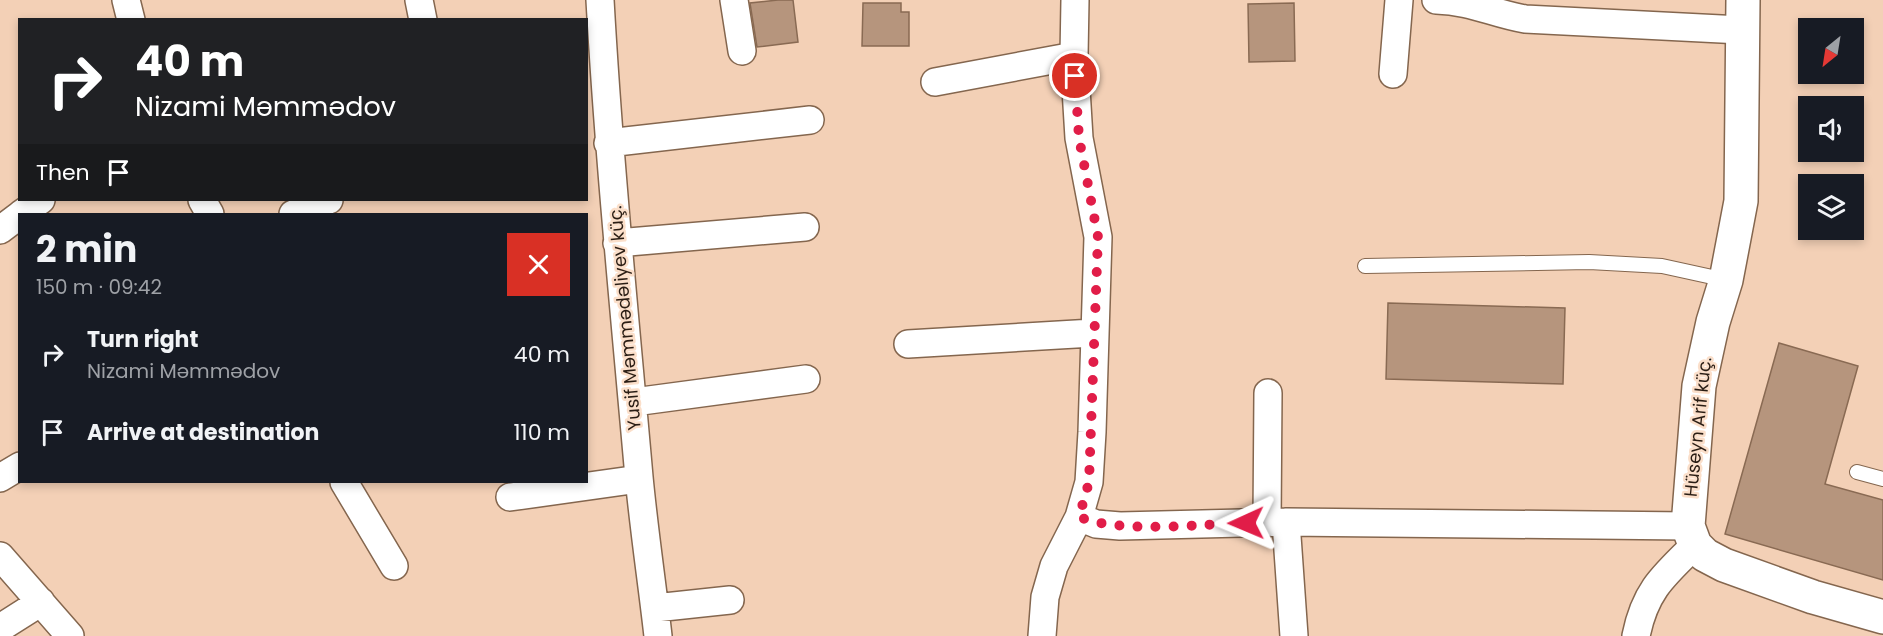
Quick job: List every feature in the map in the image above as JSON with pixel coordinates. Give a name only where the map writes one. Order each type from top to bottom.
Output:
[{"type":"street","points":[[126,0],[130,18]]},
{"type":"street","points":[[420,0],[423,18]]},
{"type":"street","name":"Yusif Məmmədəliyev küç.","points":[[600,0],[608,143],[617,243],[634,402],[639,479],[658,636]]},
{"type":"street","points":[[734,0],[742,51]]},
{"type":"street","points":[[1041,636],[1045,597],[1054,566],[1079,517],[1089,482],[1092,432],[1098,237],[1079,138],[1074,56],[1075,0]]},
{"type":"street","points":[[1393,74],[1399,0]]},
{"type":"street","points":[[1436,0],[1473,3],[1506,16],[1525,19],[1742,15]]},
{"type":"street","name":"Hüseyn Arif küç.","points":[[1691,535],[1699,386],[1713,322],[1726,280],[1741,201],[1742,15]]},
{"type":"street","points":[[935,81],[1074,56]]},
{"type":"street","points":[[608,143],[810,120]]},
{"type":"street","points":[[23,213],[40,201]]},
{"type":"street","points":[[296,213],[326,201]]},
{"type":"street","points":[[0,230],[18,216]]},
{"type":"street","points":[[617,243],[805,227]]},
{"type":"street","points":[[908,344],[1094,333]]},
{"type":"street","points":[[634,402],[806,379]]},
{"type":"street","points":[[1268,393],[1276,522],[1294,636]]},
{"type":"street","points":[[0,478],[18,467]]},
{"type":"street","points":[[510,497],[639,479]]},
{"type":"street","points":[[345,483],[394,566]]},
{"type":"street","points":[[1079,517],[1096,524],[1120,526],[1276,522],[1691,535]]},
{"type":"street","points":[[1691,535],[1705,555],[1724,565],[1814,597],[1883,617]]},
{"type":"street","points":[[1636,636],[1641,612],[1657,582],[1691,535]]},
{"type":"street","points":[[0,556],[70,636]]},
{"type":"street","points":[[655,608],[730,600]]},
{"type":"street","points":[[0,628],[41,602]]},
{"type":"lane","points":[[1365,267],[1589,262],[1662,266],[1726,280]]},
{"type":"lane","points":[[1857,472],[1883,479]]},
{"type":"building","points":[[793,0],[798,42],[757,47],[750,3]]},
{"type":"building","points":[[863,3],[901,3],[901,12],[909,12],[909,46],[862,46]]},
{"type":"building","points":[[1294,3],[1295,61],[1249,62],[1248,4]]},
{"type":"building","points":[[1388,303],[1565,308],[1563,384],[1386,379]]},
{"type":"building","points":[[1779,343],[1858,366],[1825,484],[1883,500],[1883,580],[1725,534]]},
{"type":"route","points":[[1075,76],[1079,138],[1098,237],[1089,482],[1079,517],[1096,524],[1120,526],[1246,523]]}]
